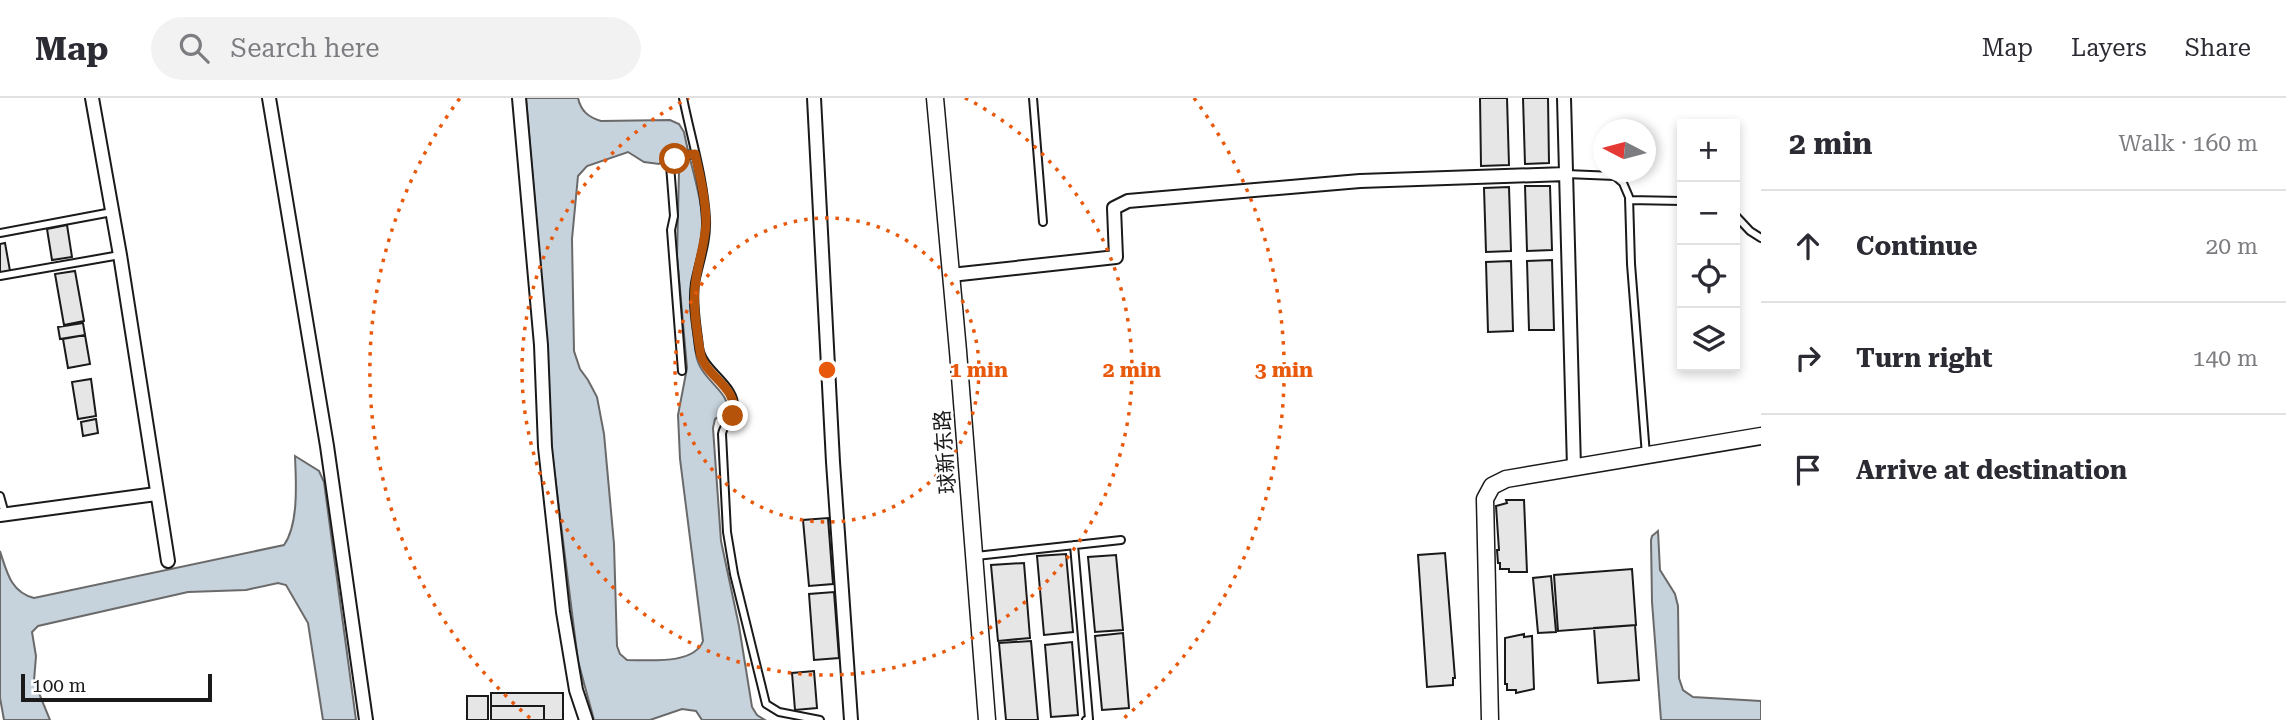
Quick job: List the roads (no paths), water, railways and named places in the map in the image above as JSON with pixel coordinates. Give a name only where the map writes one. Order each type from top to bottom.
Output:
[{"type":"street","points":[[92,98],[120,255],[168,561]]},
{"type":"street","points":[[269,98],[327,446],[366,720]]},
{"type":"street","points":[[519,98],[541,345],[545,447],[563,612],[576,690],[586,720]]},
{"type":"street","points":[[814,98],[833,462],[851,720]]},
{"type":"street","name":"球新东路","points":[[935,98],[987,720]]},
{"type":"street","points":[[1564,98],[1574,467]]},
{"type":"street","points":[[951,275],[1116,257],[1114,208],[1128,201],[1360,181],[1566,174]]},
{"type":"street","points":[[1490,720],[1486,494],[1492,486],[1501,480],[1761,436]]},
{"type":"street","points":[[3,514],[156,494]]},
{"type":"lane","points":[[683,98],[706,220],[694,297],[700,356],[727,389],[734,407],[733,416],[723,428],[722,435],[727,532],[734,574],[766,704],[779,712],[820,720]]},
{"type":"lane","points":[[1032,98],[1043,222]]},
{"type":"lane","points":[[682,371],[671,230],[674,216],[670,165],[678,156],[692,154]]},
{"type":"lane","points":[[1566,174],[1615,176],[1623,183],[1629,200],[1631,264],[1646,455]]},
{"type":"lane","points":[[1629,200],[1677,201]]},
{"type":"lane","points":[[0,233],[112,212]]},
{"type":"lane","points":[[1740,220],[1761,238]]},
{"type":"lane","points":[[0,276],[120,255]]},
{"type":"lane","points":[[0,496],[3,514]]},
{"type":"lane","points":[[974,556],[1121,540]]},
{"type":"lane","points":[[1074,545],[1090,719],[1086,720]]}]
